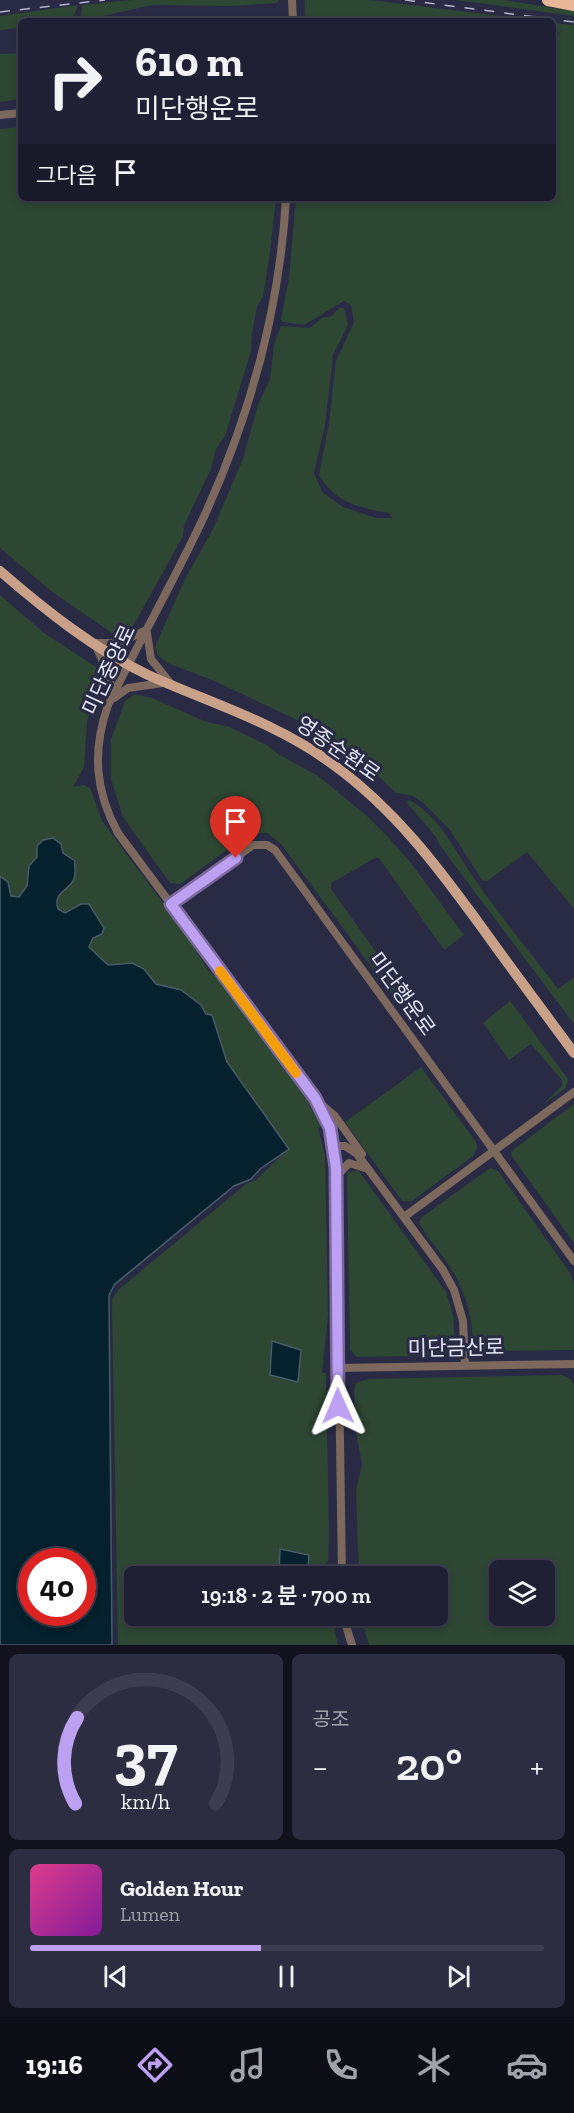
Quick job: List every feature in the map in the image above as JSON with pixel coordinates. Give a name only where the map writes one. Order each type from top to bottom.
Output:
[{"type":"highway","points":[[548,0],[574,5]]},
{"type":"main road","name":"영종순환로","points":[[0,571],[36,602],[94,643],[129,664],[172,685],[234,709],[299,742],[330,762],[381,803],[426,852],[574,1053]]},
{"type":"street","points":[[292,0],[292,18]]},
{"type":"street","points":[[0,115],[18,113]]},
{"type":"street","name":"미단중앙로","points":[[286,201],[279,271],[269,321],[244,413],[208,508],[110,702],[98,744],[97,763],[103,799],[118,834],[315,1098],[330,1128],[334,1146],[336,1178],[342,1566]]},
{"type":"street","points":[[110,702],[110,677],[94,643],[120,643],[134,638],[147,629],[151,659],[172,685]]},
{"type":"street","points":[[110,702],[128,688],[138,685],[172,685]]},
{"type":"street","name":"미단행운로","points":[[171,904],[253,845],[267,845],[275,850],[574,1261]]},
{"type":"street","points":[[404,1217],[574,1092]]},
{"type":"street","points":[[315,1098],[335,1116],[358,1148],[370,1170]]},
{"type":"street","points":[[334,1146],[345,1146],[353,1150],[370,1170],[454,1290],[463,1321],[465,1365]]},
{"type":"street","points":[[336,1178],[344,1165],[350,1163],[357,1163],[370,1170]]},
{"type":"street","name":"미단금산로","points":[[338,1368],[574,1364]]},
{"type":"street","points":[[346,1626],[352,1645]]},
{"type":"green space","points":[[132,0],[279,0],[277,3],[233,6],[152,5],[94,18],[81,17],[82,5]]},
{"type":"green space","points":[[305,0],[371,0],[517,18],[305,18]]},
{"type":"green space","points":[[456,0],[503,0],[574,11],[574,16]]},
{"type":"green space","points":[[78,5],[73,18],[18,18],[18,28],[0,30],[0,16]]},
{"type":"green space","points":[[556,23],[574,25],[574,909],[527,852],[487,881],[482,880],[450,830],[423,803],[413,796],[396,793],[374,772],[306,724],[212,680],[170,664],[158,656],[155,647],[185,579],[213,529],[243,459],[258,405],[270,379],[274,345],[281,326],[310,328],[322,318],[332,316],[339,308],[344,308],[348,325],[333,355],[325,425],[314,473],[323,493],[343,507],[376,518],[392,518],[389,513],[358,506],[340,498],[332,492],[319,475],[329,423],[336,361],[354,322],[351,305],[344,301],[304,325],[283,322],[281,319],[289,278],[296,201],[556,201],[556,38],[559,33],[556,31]]},
{"type":"green space","points":[[18,53],[18,99],[0,102],[0,54]]},
{"type":"green space","points":[[18,127],[18,201],[276,201],[263,296],[257,307],[251,351],[225,436],[216,449],[211,469],[184,525],[183,536],[132,628],[122,634],[112,633],[51,591],[0,548],[0,129]]},
{"type":"green space","points":[[0,595],[44,633],[99,669],[102,683],[87,721],[84,767],[73,787],[84,785],[90,788],[102,821],[185,933],[208,970],[223,984],[308,1101],[321,1126],[318,1128],[325,1155],[328,1316],[322,1373],[326,1373],[328,1562],[325,1566],[308,1566],[309,1555],[281,1549],[280,1566],[124,1566],[124,1626],[333,1626],[338,1645],[118,1645],[112,1300],[118,1290],[246,1184],[256,1180],[283,1154],[260,1169],[251,1179],[234,1186],[112,1288],[107,1300],[112,1645],[18,1645],[0,1546]]},
{"type":"green space","points":[[135,694],[152,698],[204,721],[229,727],[267,745],[278,754],[318,776],[367,816],[388,837],[410,862],[464,935],[444,950],[379,858],[375,858],[331,883],[331,889],[406,994],[407,997],[399,1004],[281,844],[267,833],[249,834],[180,884],[170,883],[123,817],[111,779],[111,739],[125,701]]},
{"type":"green space","points":[[409,800],[429,815],[446,834],[484,892],[558,989],[574,977],[574,1024],[441,847],[436,837],[407,803]]},
{"type":"green space","points":[[510,1001],[568,1079],[566,1088],[542,1105],[562,1086],[562,1080],[531,1044],[509,1060],[483,1023]]},
{"type":"green space","points":[[421,1067],[476,1142],[477,1148],[473,1156],[412,1201],[402,1201],[345,1122]]},
{"type":"green space","points":[[574,1104],[574,1243],[511,1155],[513,1150]]},
{"type":"green space","points":[[490,1168],[498,1171],[570,1273],[574,1285],[574,1350],[476,1351],[473,1349],[469,1312],[462,1289],[419,1222],[422,1217]]},
{"type":"green space","points":[[358,1170],[446,1292],[453,1315],[455,1348],[448,1355],[357,1357],[350,1350],[347,1173]]},
{"type":"green space","points":[[562,1375],[570,1379],[574,1384],[574,1645],[369,1645],[363,1626],[448,1626],[448,1566],[359,1566],[356,1491],[362,1464],[356,1432],[354,1390],[356,1383],[368,1379]]},
{"type":"water","points":[[53,838],[61,844],[63,853],[75,861],[74,879],[59,896],[57,904],[58,909],[65,913],[81,904],[89,904],[104,928],[102,934],[93,938],[89,947],[108,965],[132,963],[144,969],[156,984],[181,990],[201,1005],[206,1014],[212,1015],[227,1062],[289,1149],[260,1169],[251,1179],[234,1186],[115,1284],[109,1295],[112,1645],[0,1645],[0,876],[8,882],[11,896],[19,897],[27,886],[29,866],[37,857],[37,846],[43,840]]},
{"type":"water","points":[[272,1341],[301,1350],[298,1382],[270,1375]]},
{"type":"water","points":[[280,1549],[309,1555],[308,1566],[279,1566]]},
{"type":"railway","points":[[0,12],[105,0]]},
{"type":"railway","points":[[405,0],[543,18]]},
{"type":"railway","points":[[556,20],[574,22]]},
{"type":"slow traffic","points":[[220,971],[296,1073]]},
{"type":"route","points":[[236,858],[171,904],[315,1098],[330,1128],[336,1168],[338,1406]]}]
